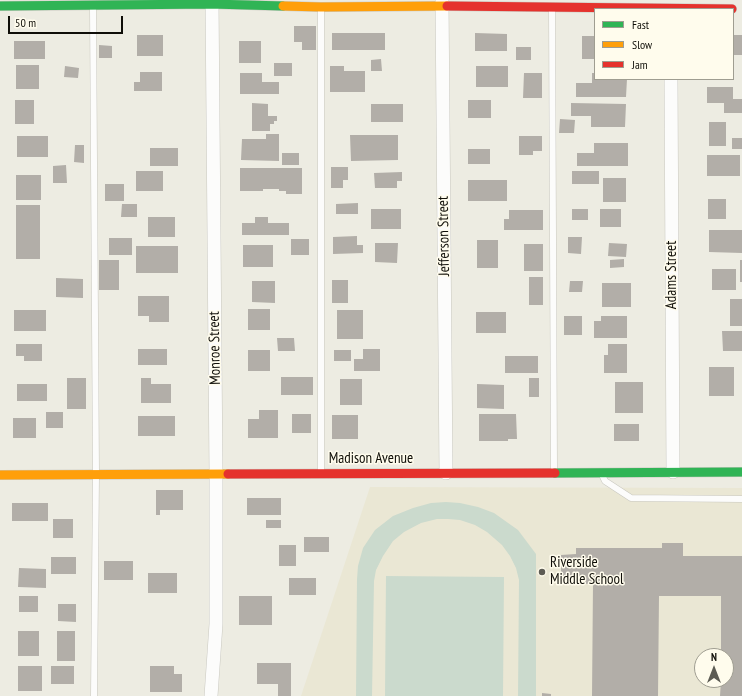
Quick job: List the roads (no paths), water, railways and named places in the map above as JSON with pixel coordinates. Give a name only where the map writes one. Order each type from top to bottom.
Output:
[{"type":"street","points":[[0,6],[93,2],[212,2],[552,4],[712,8]]},
{"type":"street","name":"Monroe Street","points":[[211,696],[216,624],[212,2]]},
{"type":"street","name":"Jefferson Street","points":[[442,3],[446,473]]},
{"type":"street","name":"Adams Street","points":[[671,80],[673,472]]},
{"type":"street","name":"Madison Avenue","points":[[0,475],[742,472]]},
{"type":"lane","points":[[93,2],[96,475],[94,696]]},
{"type":"lane","points":[[321,3],[321,474]]},
{"type":"lane","points":[[552,4],[554,472]]},
{"type":"lane","points":[[600,472],[605,481],[631,498],[742,499]]},
{"type":"place","name":"Riverside Middle School","points":[[542,572]]}]
